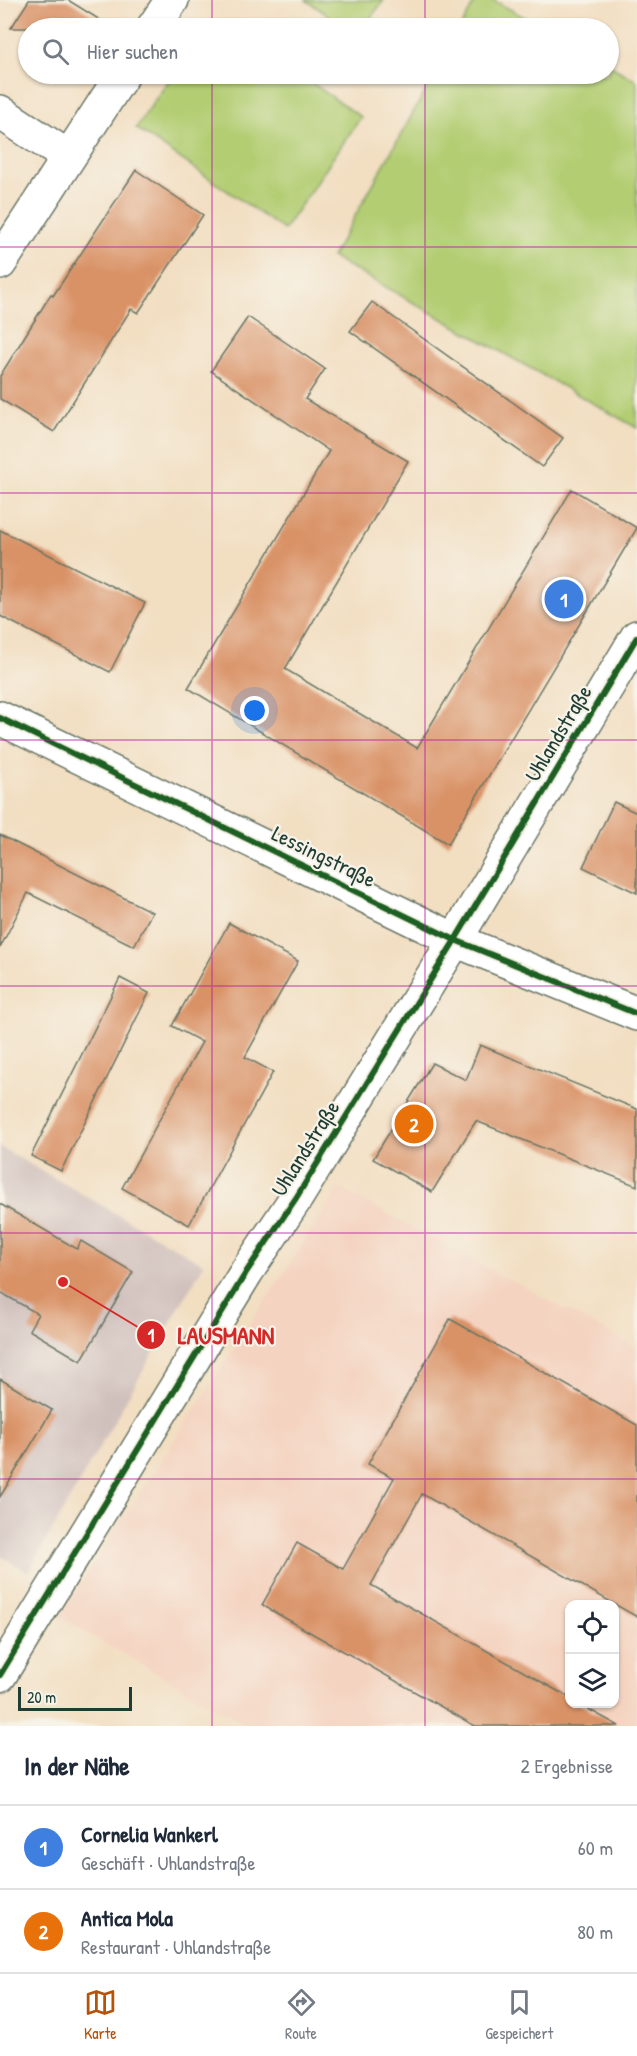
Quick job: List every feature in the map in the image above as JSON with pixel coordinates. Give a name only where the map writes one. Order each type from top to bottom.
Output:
[{"type":"street","points":[[160,18],[172,0]]},
{"type":"street","points":[[0,263],[116,84]]},
{"type":"street","points":[[0,112],[68,157]]},
{"type":"street","name":"Uhlandstraße","points":[[0,1675],[241,1281],[296,1198],[455,940],[637,637]]},
{"type":"street","name":"Lessingstraße","points":[[0,718],[455,940],[637,1014]]},
{"type":"shaded area","points":[[0,1147],[204,1264],[28,1572],[0,1556]]},
{"type":"shaded area","points":[[339,1188],[637,1348],[637,1726],[248,1726],[59,1617]]},
{"type":"green space","points":[[306,0],[384,0],[370,18],[332,18]]},
{"type":"green space","points":[[476,0],[493,0],[526,18],[466,18]]},
{"type":"green space","points":[[619,71],[637,81],[637,428],[332,257],[429,84],[619,84]]},
{"type":"green space","points":[[166,84],[313,84],[361,117],[284,230],[136,128]]},
{"type":"building","points":[[29,0],[68,0],[97,18],[18,18],[18,28],[11,28]]},
{"type":"building","points":[[136,170],[203,215],[138,313],[131,309],[54,432],[0,399],[0,376],[51,294],[53,296]]},
{"type":"building","points":[[372,302],[563,438],[542,467],[350,331]]},
{"type":"building","points":[[248,317],[325,369],[305,399],[408,461],[285,669],[417,748],[572,489],[637,528],[448,844],[188,688],[329,451],[211,371]]},
{"type":"building","points":[[0,530],[145,603],[110,672],[0,616]]},
{"type":"building","points":[[614,802],[637,813],[637,893],[583,867]]},
{"type":"building","points":[[0,835],[152,912],[134,946],[28,893],[0,948]]},
{"type":"building","points":[[229,923],[298,961],[245,1057],[273,1072],[189,1225],[122,1188],[202,1042],[172,1026]]},
{"type":"building","points":[[120,978],[149,993],[61,1171],[31,1156]]},
{"type":"building","points":[[480,1045],[637,1109],[637,1186],[476,1121],[432,1192],[373,1159],[432,1063],[466,1080]]},
{"type":"building","points":[[0,1204],[77,1249],[81,1241],[133,1272],[81,1361],[29,1330],[38,1314],[0,1292]]},
{"type":"building","points":[[450,1319],[637,1425],[637,1617],[619,1607],[619,1600],[607,1600],[422,1494],[371,1585],[565,1695],[565,1708],[586,1708],[619,1726],[475,1726],[262,1605],[297,1543],[343,1569],[394,1478],[368,1464]]},
{"type":"building","points":[[0,1379],[52,1410],[0,1497]]},
{"type":"cycle path","points":[[0,1675],[247,1271],[296,1198],[455,940],[637,637]]},
{"type":"cycle path","points":[[0,718],[455,940],[637,1014]]},
{"type":"place","name":"Cornelia Wankerl","points":[[564,599]]},
{"type":"place","name":"Antica Mola","points":[[414,1124]]},
{"type":"place","name":"LAUSMANN","points":[[63,1282]]}]
